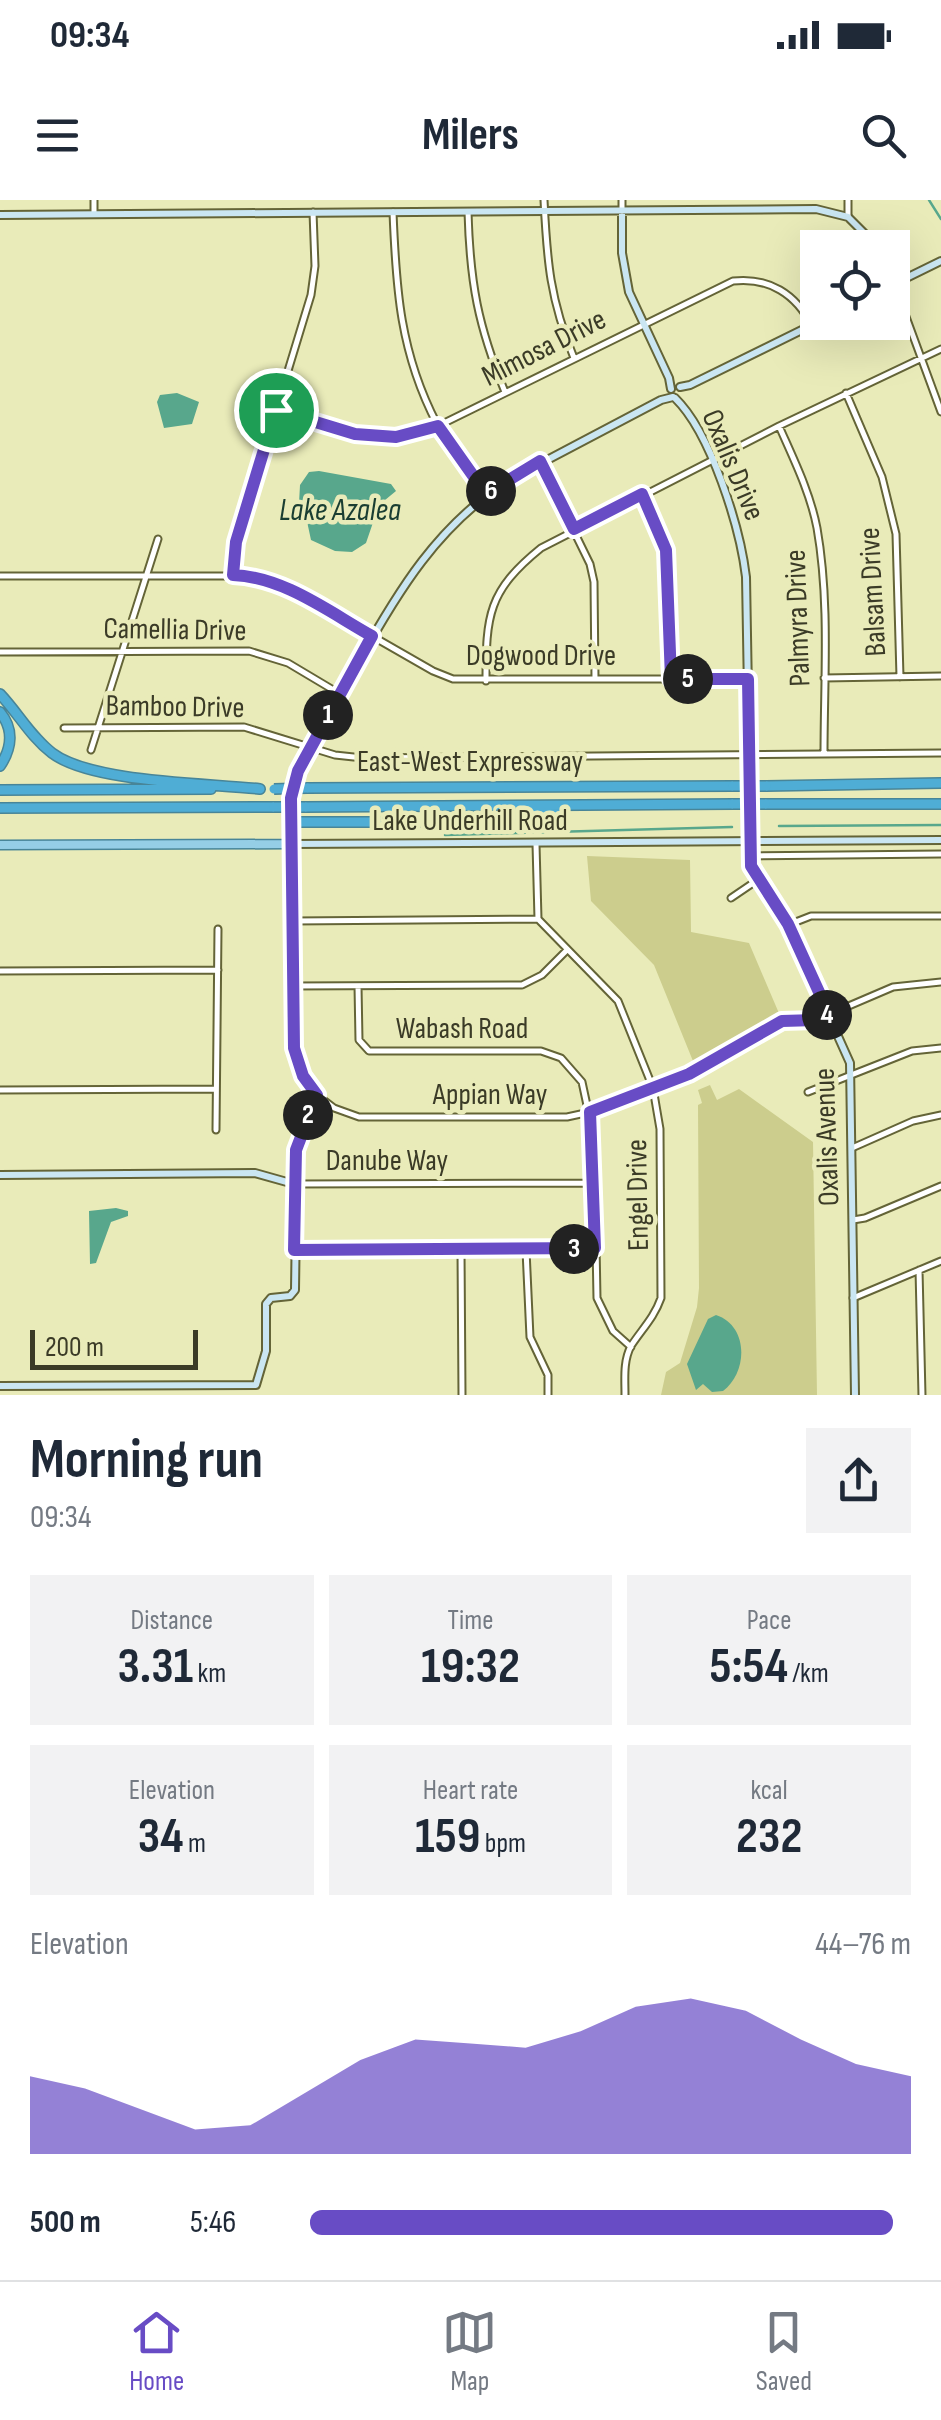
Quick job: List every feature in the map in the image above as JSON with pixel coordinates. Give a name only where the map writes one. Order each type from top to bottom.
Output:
[{"type":"highway","points":[[0,694],[40,743],[74,766],[260,789]]},
{"type":"highway","points":[[0,712],[10,732],[7,756],[0,766]]},
{"type":"highway","name":"East-West Expressway","points":[[0,790],[941,784]]},
{"type":"highway","name":"East-West Expressway","points":[[0,808],[941,804]]},
{"type":"highway","points":[[291,822],[450,822],[577,805]]},
{"type":"main road","points":[[291,822],[291,844]]},
{"type":"main road","name":"Lake Underhill Road","points":[[0,845],[291,844]]},
{"type":"street","points":[[94,200],[94,214]]},
{"type":"street","points":[[544,200],[548,277],[558,319],[574,358]]},
{"type":"street","name":"Oxalis Drive","points":[[622,200],[622,253],[628,292],[733,508],[742,542],[746,576],[750,841]]},
{"type":"street","points":[[697,200],[697,210]]},
{"type":"street","points":[[848,200],[848,217]]},
{"type":"street","points":[[0,215],[697,210],[772,204],[816,208],[848,217],[861,230]]},
{"type":"street","points":[[233,575],[236,542],[310,295],[315,266],[313,212]]},
{"type":"street","points":[[393,212],[396,297],[415,375],[438,426],[486,494]]},
{"type":"street","points":[[468,212],[474,301],[485,342],[506,392]]},
{"type":"street","points":[[910,275],[941,261]]},
{"type":"street","name":"Mimosa Drive","points":[[276,410],[355,434],[396,437],[438,426],[720,285],[746,280],[767,283],[800,304]]},
{"type":"street","points":[[910,327],[941,412]]},
{"type":"street","points":[[291,822],[293,785],[310,748],[372,636],[422,558],[443,533],[486,494],[540,461],[800,331]]},
{"type":"street","points":[[486,681],[488,626],[501,587],[540,548],[779,426],[941,349]]},
{"type":"street","name":"Balsam Drive","points":[[846,393],[871,444],[896,534],[900,677]]},
{"type":"street","name":"Palmyra Drive","points":[[779,426],[804,481],[817,527],[823,574],[824,754]]},
{"type":"street","points":[[540,461],[590,564],[594,582],[595,680]]},
{"type":"street","points":[[642,494],[666,550],[671,679]]},
{"type":"street","points":[[90,750],[158,539]]},
{"type":"street","name":"Dogwood Drive","points":[[0,576],[258,576],[290,590],[434,672],[454,679],[748,679]]},
{"type":"street","name":"Camellia Drive","points":[[0,652],[248,651],[288,662],[340,694]]},
{"type":"street","points":[[824,678],[941,676]]},
{"type":"street","name":"Bamboo Drive","points":[[64,728],[244,727],[310,748],[363,758],[941,753]]},
{"type":"street","name":"Lake Underhill Road","points":[[291,844],[941,840]]},
{"type":"street","name":"Oxalis Avenue","points":[[750,841],[750,856],[759,879],[788,924],[850,1063],[855,1395]]},
{"type":"street","points":[[256,1395],[266,1351],[266,1304],[272,1298],[294,1293],[294,1184],[300,1137],[317,1095],[303,1076],[294,1048],[291,844]]},
{"type":"street","points":[[293,921],[538,919],[536,844]]},
{"type":"street","points":[[750,856],[941,854]]},
{"type":"street","points":[[730,898],[759,879]]},
{"type":"street","points":[[788,924],[811,916],[941,916]]},
{"type":"street","name":"Engel Drive","points":[[538,919],[618,1001],[653,1088],[660,1129],[662,1298],[655,1315],[631,1347],[625,1364],[625,1395]]},
{"type":"street","points":[[216,1130],[218,929]]},
{"type":"street","points":[[293,986],[522,985],[542,975],[568,950]]},
{"type":"street","points":[[0,971],[218,970]]},
{"type":"street","name":"Appian Way","points":[[317,1095],[334,1108],[374,1118],[568,1117],[689,1074],[782,1021],[816,1020],[892,987],[941,982]]},
{"type":"street","name":"Wabash Road","points":[[358,986],[359,1040],[369,1051],[540,1051],[561,1058],[582,1082],[590,1112]]},
{"type":"street","points":[[808,1092],[912,1051],[941,1048]]},
{"type":"street","points":[[0,1090],[216,1089]]},
{"type":"street","points":[[590,1112],[598,1298],[613,1331],[631,1347]]},
{"type":"street","points":[[852,1148],[913,1121],[941,1115]]},
{"type":"street","name":"Danube Way","points":[[0,1175],[255,1173],[294,1184],[595,1183]]},
{"type":"street","points":[[853,1220],[941,1186]]},
{"type":"street","points":[[294,1250],[595,1248]]},
{"type":"street","points":[[462,1250],[462,1395]]},
{"type":"street","points":[[526,1250],[530,1336],[548,1375],[548,1395]]},
{"type":"street","points":[[853,1298],[941,1262]]},
{"type":"street","points":[[919,1270],[922,1395]]},
{"type":"street","points":[[0,1386],[256,1386]]},
{"type":"shaded area","points":[[587,856],[690,860],[691,932],[749,943],[781,1018],[695,1066],[654,965],[591,901]]},
{"type":"shaded area","points":[[710,1085],[717,1100],[739,1089],[813,1142],[817,1395],[661,1395],[666,1372],[680,1363],[697,1307],[698,1105],[702,1103],[698,1090]]},
{"type":"water","points":[[177,393],[199,402],[192,424],[164,428],[157,402],[160,395]]},
{"type":"water","name":"Lake Azalea","points":[[309,472],[391,484],[396,491],[379,505],[366,543],[352,552],[335,551],[311,540],[299,503],[300,485]]},
{"type":"water","points":[[89,1211],[128,1211],[128,1216],[111,1222],[96,1263],[90,1264]]},
{"type":"water","points":[[716,1315],[735,1329],[740,1362],[723,1391],[712,1392],[703,1384],[696,1390],[687,1364],[708,1319]]},
{"type":"waterway","points":[[929,200],[941,219]]},
{"type":"waterway","points":[[779,826],[941,825]]},
{"type":"waterway","points":[[445,835],[732,827]]},
{"type":"route","points":[[276,410],[355,434],[396,437],[438,426],[486,494],[540,461],[574,529],[642,494],[660,530],[669,569],[671,679],[748,679],[751,866],[788,924],[829,1014],[816,1020],[782,1021],[689,1074],[590,1112],[594,1138],[595,1248],[294,1250],[296,1150],[317,1095],[296,1062],[292,1032],[291,798],[298,771],[372,636],[290,590],[258,576],[233,575],[236,542],[276,410]]}]
